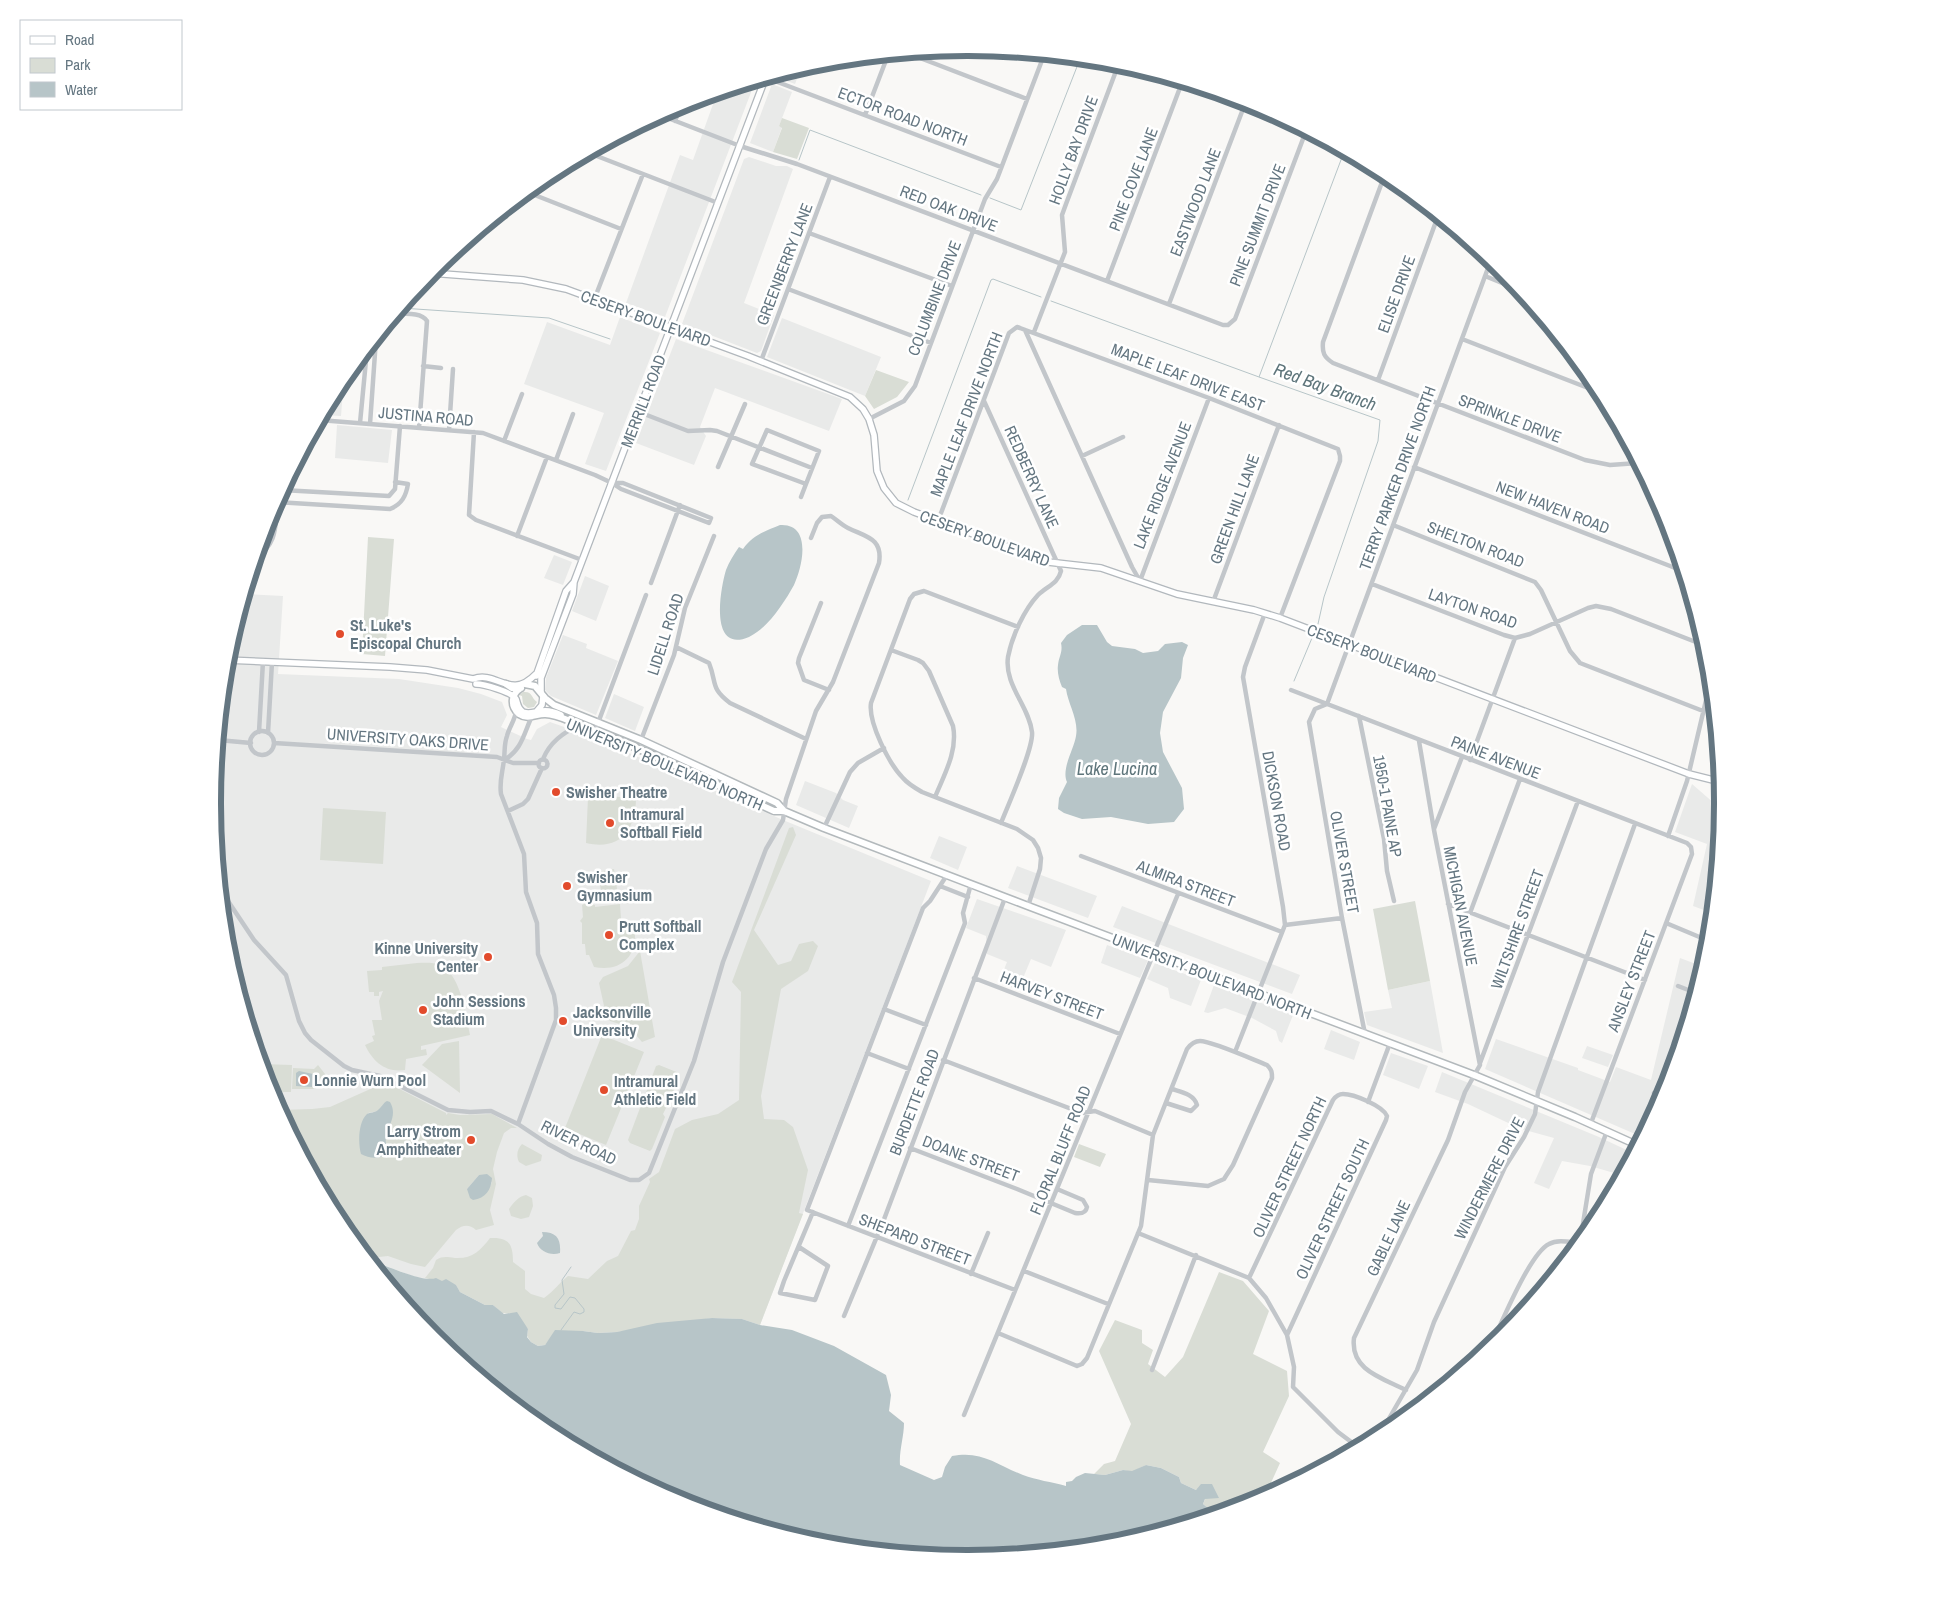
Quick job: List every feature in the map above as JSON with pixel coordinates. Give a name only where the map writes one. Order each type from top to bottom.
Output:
[{"type":"main road","name":"MERRILL ROAD","points":[[542,696],[541,678],[573,594],[574,582],[763,85]]},
{"type":"main road","name":"CESERY BOULEVARD","points":[[440,274],[534,282],[566,289],[761,361],[850,397],[863,409],[869,419],[874,435],[877,471],[884,488],[896,503],[905,508],[1029,556],[1057,564],[1101,568],[1177,594],[1280,618],[1689,774],[1714,780]]},
{"type":"main road","name":"MERRILL ROAD","points":[[526,686],[536,674],[566,591],[574,582]]},
{"type":"main road","points":[[234,660],[420,669],[474,681],[500,690],[522,711],[534,714],[541,708],[542,696]]},
{"type":"main road","points":[[474,681],[480,676],[506,684],[510,688],[526,686],[542,696]]},
{"type":"main road","points":[[526,686],[542,696]]},
{"type":"main road","points":[[514,703],[526,686]]},
{"type":"main road","name":"UNIVERSITY BOULEVARD NORTH","points":[[542,696],[554,706],[641,740],[777,803],[784,811]]},
{"type":"main road","name":"UNIVERSITY BOULEVARD NORTH","points":[[514,703],[521,715],[548,714],[568,720],[774,810],[784,811],[1005,898],[1474,1075],[1632,1143]]},
{"type":"main road","points":[[705,779],[709,771]]},
{"type":"street","points":[[918,58],[1027,99]]},
{"type":"street","points":[[865,115],[886,61]]},
{"type":"street","name":"COLUMBINE DRIVE","points":[[869,419],[896,406],[910,394],[985,199],[997,180],[1042,61]]},
{"type":"street","name":"HOLLY BAY DRIVE","points":[[1034,332],[1065,252],[1062,215],[1116,72]]},
{"type":"street","name":"ECTOR ROAD NORTH","points":[[776,82],[1001,167]]},
{"type":"street","name":"PINE COVE LANE","points":[[1108,281],[1180,88]]},
{"type":"street","name":"EASTWOOD LANE","points":[[1169,304],[1243,109]]},
{"type":"street","points":[[675,121],[677,115]]},
{"type":"street","name":"RED OAK DRIVE","points":[[669,119],[973,230],[1223,325],[1228,325]]},
{"type":"street","name":"PINE SUMMIT DRIVE","points":[[1228,325],[1236,318],[1304,136]]},
{"type":"street","points":[[595,155],[718,203]]},
{"type":"street","points":[[594,300],[643,174]]},
{"type":"street","name":"GREENBERRY LANE","points":[[761,361],[830,177]]},
{"type":"street","name":"SPRINKLE DRIVE","points":[[1382,182],[1323,342],[1323,354],[1326,358],[1333,363],[1585,460],[1610,465],[1632,463]]},
{"type":"street","points":[[535,195],[621,229]]},
{"type":"street","name":"ELISE DRIVE","points":[[1378,380],[1436,222]]},
{"type":"street","points":[[809,233],[952,286]]},
{"type":"street","name":"TERRY PARKER DRIVE NORTH","points":[[1327,704],[1488,267]]},
{"type":"street","points":[[1484,276],[1504,284]]},
{"type":"street","points":[[788,289],[931,343]]},
{"type":"street","points":[[403,314],[420,315],[427,321],[418,428]]},
{"type":"street","name":"MAPLE LEAF DRIVE NORTH","points":[[938,521],[1009,333],[1017,327],[1025,329]]},
{"type":"street","points":[[1025,329],[1132,568],[1140,581]]},
{"type":"street","name":"MAPLE LEAF DRIVE EAST","points":[[1025,329],[1333,446],[1339,452],[1340,460],[1280,618]]},
{"type":"street","points":[[1462,339],[1588,388]]},
{"type":"street","points":[[370,424],[375,348]]},
{"type":"street","points":[[360,423],[366,361]]},
{"type":"street","points":[[424,366],[442,368]]},
{"type":"street","points":[[449,430],[453,369]]},
{"type":"street","points":[[504,441],[522,394]]},
{"type":"street","name":"LAKE RIDGE AVENUE","points":[[1140,581],[1208,398]]},
{"type":"street","name":"REDBERRY LANE","points":[[984,401],[1057,564]]},
{"type":"street","points":[[718,467],[745,404]]},
{"type":"street","points":[[639,412],[688,431],[710,430],[812,468]]},
{"type":"street","points":[[556,460],[573,414]]},
{"type":"street","name":"JUSTINA ROAD","points":[[327,421],[474,432],[504,441],[612,482]]},
{"type":"street","name":"GREEN HILL LANE","points":[[1213,602],[1279,425]]},
{"type":"street","points":[[290,491],[384,497],[393,493],[400,426]]},
{"type":"street","points":[[801,497],[819,451],[766,430],[752,464],[806,484]]},
{"type":"street","points":[[474,432],[469,515],[476,520],[582,560]]},
{"type":"street","points":[[1082,456],[1123,437]]},
{"type":"street","points":[[517,536],[547,457]]},
{"type":"street","name":"NEW HAVEN ROAD","points":[[1414,467],[1677,569]]},
{"type":"street","points":[[285,502],[390,509],[401,502],[408,484],[395,482]]},
{"type":"street","points":[[612,482],[623,483],[711,518],[709,523],[678,512],[620,489],[612,482]]},
{"type":"street","points":[[651,583],[680,505]]},
{"type":"street","name":"RIVER ROAD","points":[[227,899],[254,940],[286,975],[299,1021],[305,1033],[332,1058],[352,1070],[380,1076],[448,1110],[470,1112],[488,1110],[518,1124],[548,1144],[630,1180],[639,1180],[649,1173],[694,1061],[723,962],[766,848],[783,820],[786,799],[816,710],[830,690],[880,556],[879,548],[869,537],[845,527],[831,516],[822,517],[817,523],[811,538]]},
{"type":"street","name":"SHELTON ROAD","points":[[1393,525],[1535,582],[1541,590],[1570,651],[1580,663],[1703,712]]},
{"type":"street","points":[[265,550],[273,540],[274,526]]},
{"type":"street","name":"LIDELL ROAD","points":[[641,740],[676,647],[685,608],[714,536]]},
{"type":"street","points":[[1002,823],[1032,742],[1030,724],[1010,680],[1008,656],[1018,627],[1032,602],[1059,577],[1061,570],[1057,564]]},
{"type":"street","name":"LAYTON ROAD","points":[[1372,584],[1516,638],[1530,634],[1588,608],[1604,607],[1697,642]]},
{"type":"street","points":[[1018,627],[924,591],[919,591],[910,599],[871,703],[870,711],[884,748],[903,779],[922,792],[1002,823],[1033,840],[1041,858],[1040,869],[1028,906]]},
{"type":"street","points":[[595,731],[646,595]]},
{"type":"street","points":[[821,603],[798,663],[804,680],[830,690]]},
{"type":"street","name":"DICKSON ROAD","points":[[1265,613],[1243,677],[1285,925]]},
{"type":"street","points":[[1470,760],[1516,638]]},
{"type":"street","points":[[676,647],[709,663],[713,684],[721,696],[730,703],[806,739]]},
{"type":"street","points":[[891,650],[923,663],[929,671],[953,726],[955,735],[954,746],[935,797]]},
{"type":"street","points":[[259,732],[263,661]]},
{"type":"street","points":[[268,733],[272,662]]},
{"type":"street","name":"PAINE AVENUE","points":[[1291,690],[1687,843],[1691,847]]},
{"type":"street","points":[[1668,836],[1689,774],[1707,697]]},
{"type":"street","points":[[514,703],[515,717],[505,741],[500,785],[508,812],[522,846],[525,862],[526,892],[537,923],[538,954],[554,995],[556,1008],[556,1020],[518,1124]]},
{"type":"street","points":[[261,704],[270,704]]},
{"type":"street","name":"OLIVER STREET","points":[[1327,704],[1315,709],[1309,717],[1309,722],[1342,918],[1366,1034]]},
{"type":"street","points":[[504,760],[513,755],[520,745],[534,714]]},
{"type":"street","name":"1950-1 PAINE AP","points":[[1359,716],[1384,839],[1387,871],[1394,901]]},
{"type":"street","points":[[542,768],[539,764],[549,747],[557,738],[580,725]]},
{"type":"street","points":[[259,732],[268,733],[274,743],[269,753],[262,755],[255,753],[251,743],[253,736],[259,732]]},
{"type":"street","points":[[223,740],[251,743]]},
{"type":"street","name":"MICHIGAN AVENUE","points":[[1419,741],[1434,830],[1480,1065]]},
{"type":"street","name":"UNIVERSITY OAKS DRIVE","points":[[274,743],[463,754],[497,757],[513,763],[539,764]]},
{"type":"street","points":[[824,828],[850,772],[858,763],[884,748]]},
{"type":"street","points":[[1434,830],[1462,757]]},
{"type":"street","points":[[508,812],[528,799],[542,768],[546,768],[548,764],[543,759]]},
{"type":"street","points":[[1470,913],[1520,779]]},
{"type":"street","name":"WILTSHIRE STREET","points":[[1480,1065],[1578,801]]},
{"type":"street","name":"WINDERMERE DRIVE","points":[[1389,1419],[1417,1370],[1434,1322],[1505,1166],[1536,1114],[1538,1092],[1635,824]]},
{"type":"street","name":"ANSLEY STREET","points":[[1591,1124],[1692,854],[1691,847]]},
{"type":"street","name":"ALMIRA STREET","points":[[1081,856],[1282,932]]},
{"type":"street","points":[[909,1069],[867,1054],[923,908],[930,901],[947,875]]},
{"type":"street","points":[[848,1226],[965,923],[963,913],[971,884]]},
{"type":"street","points":[[940,886],[968,897]]},
{"type":"street","name":"FLORAL BLUFF ROAD","points":[[964,1415],[1120,1034],[1155,954],[1178,894]]},
{"type":"street","name":"BURDETTE ROAD","points":[[844,1316],[883,1222],[1005,898]]},
{"type":"street","points":[[1448,904],[1645,980]]},
{"type":"street","points":[[1235,1052],[1285,925],[1342,918]]},
{"type":"street","points":[[1666,923],[1702,938]]},
{"type":"street","name":"HARVEY STREET","points":[[974,978],[1120,1034]]},
{"type":"street","points":[[1678,986],[1690,991]]},
{"type":"street","points":[[884,1009],[926,1025]]},
{"type":"street","points":[[998,1333],[1077,1366],[1082,1364],[1087,1358],[1141,1226],[1153,1135],[1187,1049],[1195,1042],[1201,1040],[1267,1065],[1272,1072],[1272,1078],[1229,1172],[1224,1179],[1208,1186],[1148,1180]]},
{"type":"street","points":[[1368,1102],[1390,1043]]},
{"type":"street","name":"SHEPARD STREET","points":[[867,1054],[806,1210],[1015,1290]]},
{"type":"street","points":[[944,1060],[1082,1113],[1095,1111],[1153,1135]]},
{"type":"street","points":[[1474,1075],[1480,1065]]},
{"type":"street","name":"GABLE LANE","points":[[1406,1390],[1365,1370],[1355,1355],[1353,1347],[1354,1338],[1448,1140],[1465,1092],[1474,1075]]},
{"type":"street","points":[[1166,1103],[1190,1111],[1197,1104],[1190,1095],[1172,1088]]},
{"type":"street","name":"OLIVER STREET NORTH","points":[[1249,1278],[1333,1100],[1342,1094],[1368,1102]]},
{"type":"street","name":"OLIVER STREET SOUTH","points":[[1288,1335],[1386,1120],[1385,1111],[1368,1102]]},
{"type":"street","points":[[1582,1227],[1591,1174],[1607,1131]]},
{"type":"street","name":"DOANE STREET","points":[[910,1148],[1075,1213],[1083,1213],[1087,1209],[1083,1200],[1057,1189]]},
{"type":"street","points":[[799,1247],[828,1266],[815,1300],[780,1293],[813,1212]]},
{"type":"street","points":[[971,1274],[988,1233]]},
{"type":"street","points":[[1138,1233],[1249,1278],[1266,1298],[1288,1335],[1294,1367],[1293,1387],[1338,1432],[1352,1443]]},
{"type":"street","points":[[1500,1326],[1536,1255],[1550,1243],[1561,1240],[1571,1242]]},
{"type":"street","points":[[1152,1370],[1196,1256]]},
{"type":"street","points":[[1024,1271],[1108,1304]]},
{"type":"shaded area","points":[[798,77],[795,84],[784,80]]},
{"type":"shaded area","points":[[772,84],[792,92],[779,126],[782,127],[773,152],[750,143]]},
{"type":"shaded area","points":[[753,88],[665,317],[626,303],[680,155],[693,160],[714,101]]},
{"type":"shaded area","points":[[749,157],[776,166],[787,166],[793,169],[744,303],[774,315],[761,351],[757,353],[682,324],[744,159]]},
{"type":"shaded area","points":[[620,317],[660,333],[606,471],[585,464],[604,413],[524,384],[547,322],[610,345]]},
{"type":"shaded area","points":[[782,318],[881,357],[865,396],[767,357]]},
{"type":"shaded area","points":[[676,339],[842,399],[829,431],[715,388],[700,427],[706,436],[694,465],[636,443]]},
{"type":"shaded area","points":[[343,395],[341,416],[330,415]]},
{"type":"shaded area","points":[[337,425],[392,430],[388,463],[335,458]]},
{"type":"shaded area","points":[[554,555],[572,562],[563,585],[544,578]]},
{"type":"shaded area","points":[[585,576],[609,586],[596,621],[572,611]]},
{"type":"shaded area","name":"Jacksonville University","points":[[251,594],[283,596],[278,674],[399,679],[458,688],[481,694],[502,702],[507,715],[501,727],[527,739],[531,740],[537,729],[550,722],[590,736],[783,820],[931,881],[760,1325],[742,1319],[712,1318],[617,1332],[556,1330],[432,1279],[415,1277],[380,1264],[347,1218],[321,1176],[298,1133],[278,1089],[260,1043],[246,996],[235,949],[227,900],[222,852],[221,803],[222,754],[227,706],[235,657]]},
{"type":"shaded area","points":[[563,635],[587,644],[586,648],[618,661],[596,715],[551,696],[545,690],[546,678]]},
{"type":"shaded area","points":[[614,694],[644,707],[635,731],[605,718]]},
{"type":"shaded area","points":[[805,781],[836,793],[843,800],[858,806],[849,828],[796,805]]},
{"type":"shaded area","points":[[1692,784],[1714,803],[1713,852],[1706,911],[1693,906],[1707,844],[1675,832]]},
{"type":"shaded area","points":[[939,836],[967,847],[958,870],[930,858]]},
{"type":"shaded area","points":[[1017,866],[1097,896],[1088,918],[1008,888]]},
{"type":"shaded area","points":[[977,899],[1066,930],[1051,967],[1031,959],[1018,990],[999,982],[1007,962],[987,954],[986,936],[966,928]]},
{"type":"shaded area","points":[[1122,906],[1300,975],[1292,994],[1113,927]]},
{"type":"shaded area","points":[[1107,945],[1148,960],[1140,978],[1101,963]]},
{"type":"shaded area","points":[[1680,958],[1696,964],[1689,996],[1675,1043],[1636,1134],[1485,1069],[1496,1039],[1578,1068],[1578,1070],[1610,1082],[1616,1067],[1651,1080]]},
{"type":"shaded area","points":[[1155,963],[1201,980],[1191,1006],[1170,998],[1168,988],[1147,979]]},
{"type":"shaded area","points":[[1430,981],[1443,1053],[1367,1025],[1364,1012],[1392,1008],[1388,990]]},
{"type":"shaded area","points":[[1214,985],[1293,1015],[1282,1043],[1279,1041],[1276,1031],[1252,1018],[1225,1008],[1208,1013],[1204,1012]]},
{"type":"shaded area","points":[[1331,1030],[1360,1042],[1354,1060],[1324,1049]]},
{"type":"shaded area","points":[[1587,1046],[1613,1055],[1608,1067],[1582,1058]]},
{"type":"shaded area","points":[[1391,1053],[1428,1066],[1419,1089],[1383,1075]]},
{"type":"shaded area","points":[[1442,1072],[1628,1150],[1615,1173],[1562,1161],[1549,1189],[1534,1183],[1554,1138],[1521,1129],[1468,1104],[1435,1092]]},
{"type":"green space","points":[[782,118],[809,128],[797,159],[773,152],[782,128],[779,126]]},
{"type":"green space","points":[[876,370],[909,382],[897,397],[874,409],[865,396]]},
{"type":"green space","points":[[368,537],[394,539],[385,656],[362,654]]},
{"type":"green space","points":[[523,692],[530,694],[537,702],[534,707],[528,708],[523,704],[522,696],[519,695]]},
{"type":"green space","name":"Intramural Softball Field","points":[[590,795],[636,798],[633,820],[624,836],[617,841],[598,845],[586,843],[588,797]]},
{"type":"green space","points":[[323,808],[386,812],[383,864],[320,860]]},
{"type":"green space","points":[[793,827],[796,835],[754,930],[778,965],[791,961],[799,944],[813,941],[818,946],[808,971],[781,989],[761,1096],[764,1119],[784,1120],[793,1127],[808,1170],[799,1213],[803,1214],[760,1325],[742,1319],[712,1318],[617,1332],[598,1333],[583,1331],[552,1336],[545,1345],[538,1346],[531,1342],[527,1336],[528,1329],[512,1314],[502,1313],[493,1305],[485,1305],[460,1292],[456,1285],[425,1278],[433,1268],[436,1260],[445,1257],[461,1258],[471,1256],[483,1247],[490,1238],[502,1239],[506,1240],[511,1246],[513,1262],[525,1271],[525,1289],[531,1294],[544,1298],[568,1276],[588,1279],[607,1261],[618,1256],[631,1231],[635,1230],[639,1219],[639,1206],[650,1182],[649,1179],[659,1172],[675,1129],[692,1120],[718,1114],[739,1100],[741,992],[732,982],[789,828]]},
{"type":"green space","points":[[614,869],[617,889],[601,891],[598,872]]},
{"type":"green space","points":[[1415,901],[1430,981],[1388,990],[1373,909]]},
{"type":"green space","name":"Prutt Softball Complex","points":[[586,903],[595,905],[595,907],[620,904],[621,919],[633,922],[635,942],[628,958],[622,963],[614,967],[594,967],[589,955],[586,955],[585,944],[582,944],[582,923],[580,921],[583,917],[582,905]]},
{"type":"green space","points":[[640,951],[655,1037],[642,1042],[629,1027],[610,1021],[606,1015],[599,983],[603,977],[628,966]]},
{"type":"green space","name":"John Sessions Stadium","points":[[417,963],[440,965],[453,977],[461,996],[470,1035],[421,1046],[421,1050],[426,1049],[427,1055],[406,1059],[405,1070],[392,1070],[376,1061],[365,1045],[374,1041],[372,1036],[375,1035],[372,1020],[382,1020],[379,1001],[383,991],[379,992],[379,996],[374,996],[374,992],[369,992],[367,971],[382,970],[382,967]]},
{"type":"green space","name":"Intramural Athletic Field","points":[[602,1035],[644,1052],[606,1145],[565,1128]]},
{"type":"green space","points":[[459,1041],[460,1093],[422,1065],[442,1044]]},
{"type":"green space","points":[[268,1064],[292,1065],[291,1092],[279,1092]]},
{"type":"green space","points":[[318,1065],[329,1079],[324,1083],[321,1079],[317,1083],[316,1089],[292,1089],[293,1068],[314,1069]]},
{"type":"green space","points":[[659,1065],[680,1075],[650,1151],[630,1143],[628,1140],[640,1108],[645,1101],[644,1098],[656,1066]]},
{"type":"green space","points":[[386,1082],[446,1113],[446,1115],[448,1113],[460,1115],[492,1114],[517,1128],[511,1128],[504,1133],[497,1152],[493,1169],[496,1184],[490,1210],[494,1225],[476,1230],[468,1226],[459,1228],[425,1267],[388,1256],[373,1256],[321,1176],[287,1110],[330,1107]],"holes":[[[378,1111],[388,1131],[385,1142],[386,1149],[368,1113]],[[479,1175],[492,1182],[490,1186],[467,1189]]]},
{"type":"green space","points":[[522,1144],[542,1155],[541,1161],[526,1166],[519,1162],[518,1153]]},
{"type":"green space","points":[[1079,1144],[1106,1154],[1100,1167],[1074,1157]]},
{"type":"green space","points":[[526,1195],[532,1198],[533,1206],[529,1217],[521,1219],[511,1216],[509,1209],[514,1202]]},
{"type":"green space","points":[[1219,1272],[1243,1281],[1269,1311],[1253,1354],[1287,1371],[1289,1396],[1263,1452],[1280,1463],[1270,1486],[1210,1509],[1203,1504],[1212,1484],[1196,1490],[1181,1483],[1179,1477],[1161,1468],[1146,1465],[1132,1472],[1123,1470],[1105,1475],[1094,1474],[1104,1464],[1115,1461],[1131,1424],[1099,1351],[1115,1320],[1142,1330],[1142,1343],[1153,1350],[1148,1364],[1165,1377],[1183,1357]]},
{"type":"water","points":[[780,525],[790,526],[797,531],[801,538],[802,557],[794,585],[775,614],[763,628],[749,637],[736,640],[728,637],[723,629],[720,617],[721,591],[726,570],[739,547],[743,549],[755,537]]},
{"type":"water","name":"Lake Lucina","points":[[1082,625],[1097,625],[1107,642],[1112,646],[1135,649],[1143,653],[1158,651],[1165,644],[1182,642],[1188,645],[1183,658],[1181,678],[1163,712],[1160,733],[1163,752],[1182,788],[1184,809],[1174,822],[1148,824],[1111,817],[1082,819],[1058,809],[1059,798],[1067,782],[1067,765],[1077,730],[1066,689],[1062,687],[1059,679],[1058,665],[1061,643],[1067,635]]},
{"type":"water","name":"Lonnie Wurn Pool","points":[[299,1071],[313,1074],[312,1087],[296,1086],[296,1073]]},
{"type":"water","points":[[387,1101],[392,1106],[393,1115],[386,1135],[386,1151],[382,1156],[378,1157],[361,1154],[359,1133],[362,1122],[367,1114],[377,1111]]},
{"type":"water","points":[[487,1174],[492,1178],[489,1190],[481,1197],[473,1200],[470,1198],[467,1189],[479,1175]]},
{"type":"water","points":[[542,1232],[551,1233],[557,1237],[560,1244],[560,1253],[550,1254],[538,1246],[537,1243],[543,1236]]},
{"type":"water","points":[[380,1264],[413,1276],[430,1279],[436,1278],[442,1281],[446,1279],[456,1285],[460,1292],[485,1305],[493,1305],[504,1314],[517,1312],[528,1329],[527,1337],[538,1346],[545,1345],[555,1330],[598,1333],[617,1332],[657,1323],[712,1318],[742,1319],[760,1325],[792,1330],[834,1346],[886,1375],[891,1395],[889,1411],[904,1423],[900,1465],[934,1480],[942,1477],[945,1467],[952,1456],[963,1455],[981,1457],[1028,1477],[1066,1486],[1066,1482],[1072,1481],[1085,1473],[1105,1475],[1123,1470],[1132,1471],[1146,1465],[1161,1468],[1179,1477],[1181,1483],[1196,1490],[1201,1484],[1212,1484],[1219,1498],[1205,1499],[1203,1504],[1210,1509],[1161,1524],[1065,1543],[1016,1548],[968,1550],[919,1548],[870,1543],[774,1524],[727,1510],[637,1473],[594,1450],[553,1424],[475,1364],[439,1331]]},
{"type":"waterway","points":[[990,198],[1021,210],[1078,65]]},
{"type":"waterway","points":[[799,160],[810,130],[981,195]]},
{"type":"waterway","name":"Red Bay Branch","points":[[1318,624],[1324,597],[1378,441],[1380,420],[1259,377],[1342,157]]},
{"type":"waterway","points":[[908,500],[991,280],[993,279],[1041,297]]},
{"type":"waterway","points":[[1051,301],[1259,377]]},
{"type":"waterway","points":[[408,308],[549,318],[610,339]]},
{"type":"waterway","points":[[1294,681],[1312,638]]},
{"type":"waterway","points":[[561,1330],[574,1312],[580,1314],[584,1312],[584,1309],[575,1298],[570,1297],[561,1309],[555,1308],[555,1305],[564,1294],[562,1280],[571,1267]]},
{"type":"place","name":"St. Luke's Episcopal Church","points":[[340,634]]},
{"type":"place","name":"Swisher Theatre","points":[[556,792]]},
{"type":"place","name":"Intramural Softball Field","points":[[610,823]]},
{"type":"place","name":"Swisher Gymnasium","points":[[567,886]]},
{"type":"place","name":"Prutt Softball Complex","points":[[609,935]]},
{"type":"place","name":"Kinne University Center","points":[[488,957]]},
{"type":"place","name":"John Sessions Stadium","points":[[423,1010]]},
{"type":"place","name":"Jacksonville University","points":[[563,1021]]},
{"type":"place","name":"Lonnie Wurn Pool","points":[[304,1080]]},
{"type":"place","name":"Intramural Athletic Field","points":[[604,1090]]},
{"type":"place","name":"Larry Strom Amphitheater","points":[[471,1140]]}]
